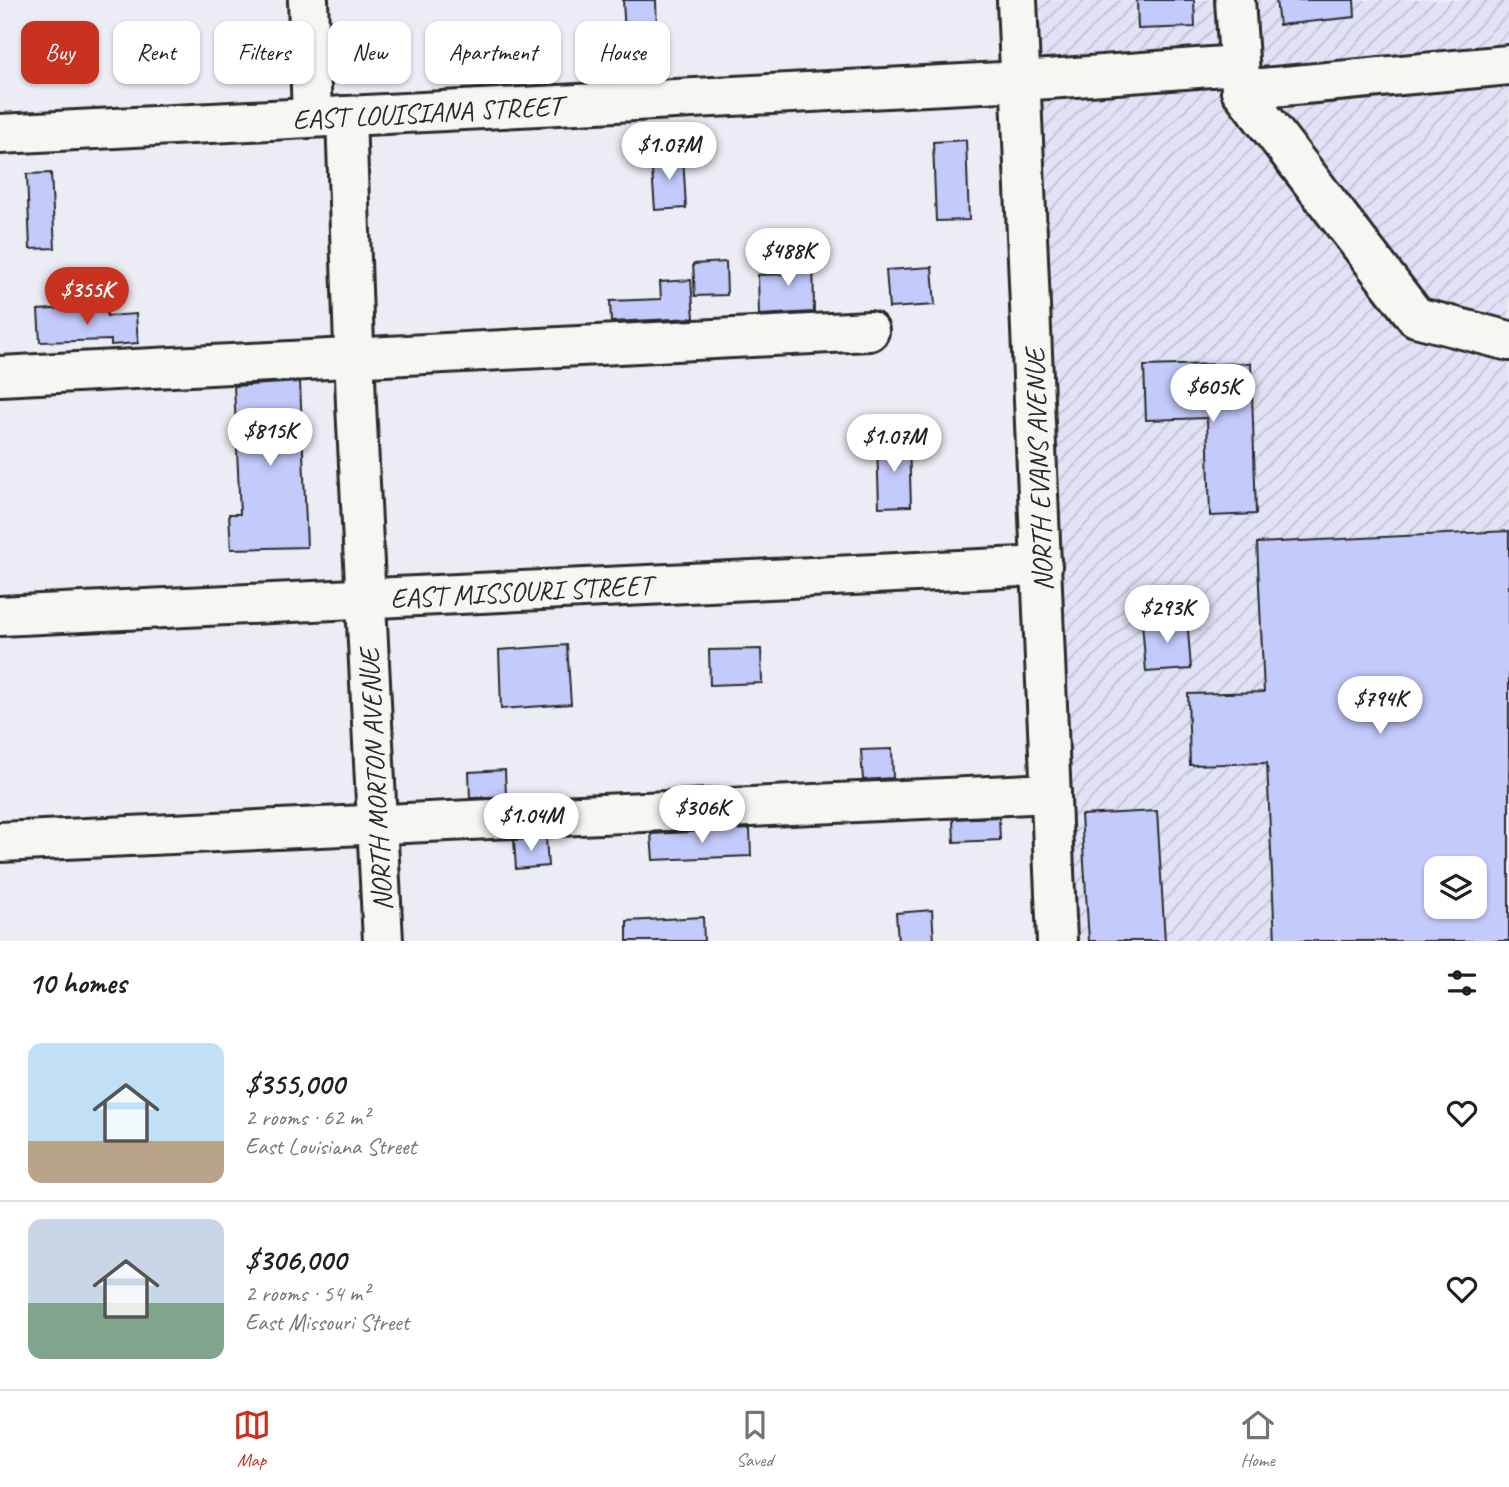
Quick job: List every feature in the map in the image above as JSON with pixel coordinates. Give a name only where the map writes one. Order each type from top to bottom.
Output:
[{"type":"street","name":"NORTH MORTON AVENUE","points":[[308,0],[329,117],[354,359],[383,941]]},
{"type":"street","name":"NORTH EVANS AVENUE","points":[[1017,0],[1057,941]]},
{"type":"street","points":[[1235,0],[1240,78],[1416,317],[1509,341]]},
{"type":"street","name":"EAST LOUISIANA STREET","points":[[0,134],[1021,81],[1240,78],[1509,65]]},
{"type":"street","points":[[0,376],[869,331]]},
{"type":"street","name":"EAST MISSOURI STREET","points":[[0,616],[1042,566]]},
{"type":"street","points":[[0,842],[1051,793]]},
{"type":"shaded area","points":[[1027,0],[1509,0],[1509,941],[1065,941]]},
{"type":"building","points":[[623,0],[656,0],[657,21],[624,21]]},
{"type":"building","points":[[1137,0],[1194,0],[1195,27],[1138,29]]},
{"type":"building","points":[[1276,0],[1354,0],[1355,17],[1279,25]]},
{"type":"building","points":[[966,140],[969,220],[936,221],[933,142]]},
{"type":"building","points":[[683,155],[686,208],[655,210],[651,157]]},
{"type":"building","points":[[51,173],[55,248],[30,249],[27,174]]},
{"type":"building","points":[[813,255],[814,312],[759,315],[758,275],[786,274],[786,256]]},
{"type":"building","points":[[726,262],[727,295],[695,296],[693,264]]},
{"type":"building","points":[[932,267],[935,305],[889,308],[886,270]]},
{"type":"building","points":[[691,280],[694,318],[611,322],[610,301],[661,299],[660,282]]},
{"type":"building","points":[[66,308],[66,311],[107,310],[107,316],[136,314],[138,343],[111,345],[111,340],[40,342],[38,310]]},
{"type":"building","points":[[1251,363],[1256,514],[1210,516],[1207,418],[1146,420],[1144,366]]},
{"type":"building","points":[[300,382],[307,547],[231,549],[229,514],[240,514],[234,386]]},
{"type":"building","points":[[909,442],[911,506],[879,507],[877,443]]},
{"type":"building","points":[[1509,531],[1509,941],[1275,941],[1267,763],[1190,765],[1188,694],[1264,692],[1257,543]]},
{"type":"building","points":[[1187,618],[1191,669],[1146,672],[1142,622]]},
{"type":"building","points":[[567,645],[571,704],[501,709],[499,650]]},
{"type":"building","points":[[761,649],[762,683],[710,685],[709,650]]},
{"type":"building","points":[[892,749],[893,778],[863,780],[861,750]]},
{"type":"building","points":[[505,770],[506,796],[470,798],[469,772]]},
{"type":"building","points":[[1157,811],[1165,941],[1089,941],[1081,815]]},
{"type":"building","points":[[999,817],[1000,840],[954,842],[953,819]]},
{"type":"building","points":[[750,829],[751,856],[653,860],[651,834]]},
{"type":"building","points":[[546,838],[548,866],[516,869],[514,840]]},
{"type":"building","points":[[932,910],[934,941],[898,941],[896,913]]},
{"type":"building","points":[[703,917],[704,941],[627,941],[627,921]]}]
